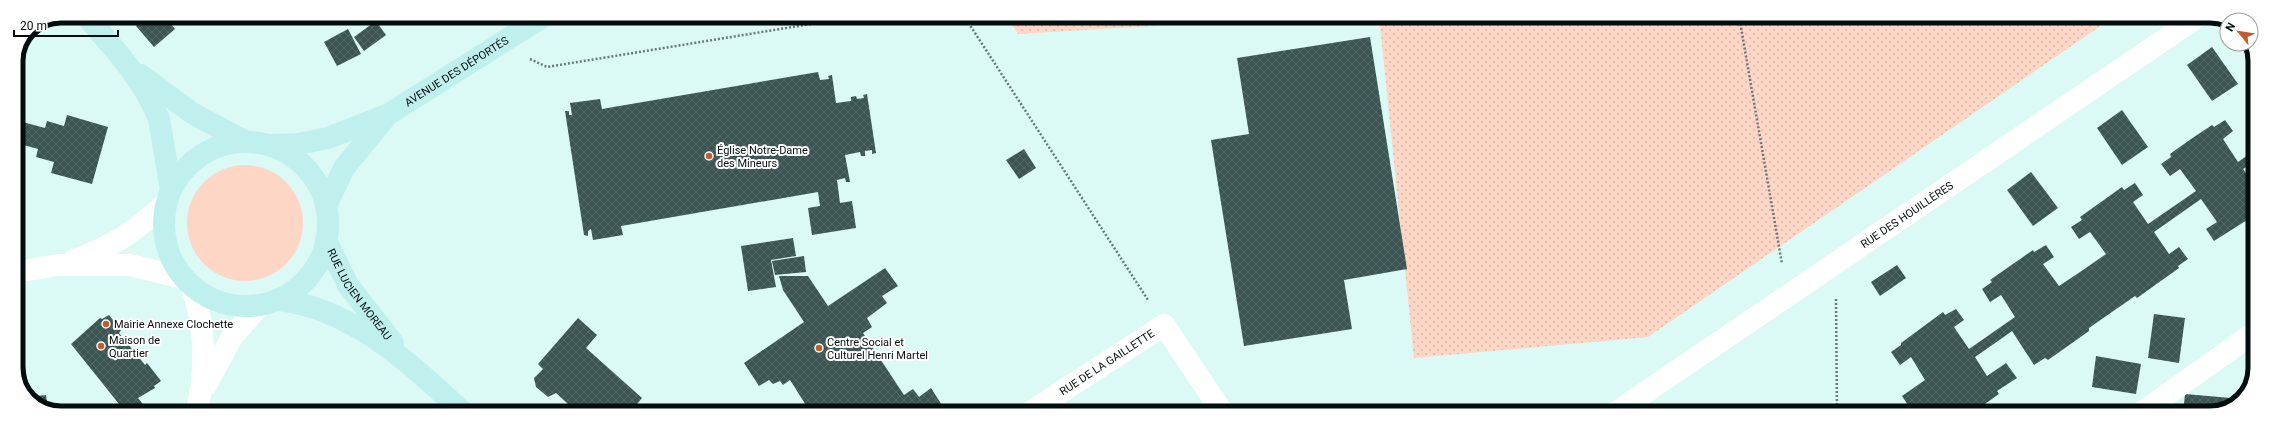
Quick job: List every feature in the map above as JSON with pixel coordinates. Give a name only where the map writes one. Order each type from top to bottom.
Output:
[{"type":"street","points":[[92,23],[129,65],[151,100],[159,119],[169,196],[164,225],[167,247],[170,258],[187,282],[200,314],[204,343],[198,405]]},
{"type":"street","name":"AVENUE DES DÉPORTÉS","points":[[269,145],[298,144],[323,139],[344,133],[389,114],[533,23]]},
{"type":"street","name":"RUE DES HOUILLÈRES","points":[[1625,406],[2189,23]]},
{"type":"street","points":[[129,65],[192,113],[246,142]]},
{"type":"street","name":"AVENUE DES DÉPORTÉS","points":[[326,206],[344,168],[359,146],[389,114]]},
{"type":"street","points":[[58,266],[104,249],[124,238],[169,196],[184,170],[201,155],[223,145],[246,142],[269,145],[289,154],[306,168],[318,186],[326,206],[328,217],[326,240],[313,271],[298,288],[269,303],[232,338],[198,405]]},
{"type":"street","name":"RUE LUCIEN MOREAU","points":[[326,240],[336,264],[348,285],[411,366]]},
{"type":"street","points":[[23,271],[58,266],[130,265],[145,267],[187,282],[212,300],[224,304],[248,307],[269,303],[316,308],[343,319],[374,338],[411,366],[456,406]]},
{"type":"street","points":[[1164,325],[1218,406]]},
{"type":"street","name":"RUE DE LA GAILLETTE","points":[[1040,406],[1164,325]]},
{"type":"street","points":[[2151,406],[2248,337]]},
{"type":"path","points":[[499,45],[547,67],[817,23]]},
{"type":"path","points":[[969,23],[1164,325]]},
{"type":"path","points":[[1740,23],[1787,296]]},
{"type":"path","points":[[1836,263],[1837,406]]},
{"type":"shaded area","points":[[1011,23],[1199,23],[1018,34]]},
{"type":"shaded area","points":[[1380,23],[2105,23],[1648,337],[1414,358]]},
{"type":"shaded area","points":[[245,165],[267,169],[277,174],[286,182],[294,191],[299,201],[303,223],[299,245],[294,255],[286,264],[277,272],[267,277],[245,281],[223,277],[213,272],[204,264],[196,255],[191,245],[187,223],[191,201],[196,191],[204,182],[213,174],[223,169]]},
{"type":"building","points":[[139,23],[170,23],[175,29],[154,47],[136,26]]},
{"type":"building","points":[[373,23],[377,23],[386,35],[364,51],[354,37]]},
{"type":"building","points":[[348,29],[361,54],[337,66],[324,42]]},
{"type":"building","points":[[1370,37],[1407,269],[1344,280],[1352,329],[1244,346],[1211,140],[1249,134],[1237,58]]},
{"type":"building","points":[[2212,47],[2238,84],[2212,101],[2187,65]]},
{"type":"building","name":"Église Notre-Dame des Mineurs","points":[[818,72],[820,80],[829,79],[828,76],[832,75],[836,103],[851,101],[851,97],[856,96],[857,99],[864,98],[863,95],[867,94],[876,153],[872,154],[872,150],[865,151],[865,156],[861,156],[860,152],[845,155],[850,182],[846,182],[845,178],[837,180],[840,203],[852,201],[856,228],[812,235],[808,208],[820,206],[818,192],[621,226],[623,235],[593,240],[591,229],[588,231],[588,236],[584,235],[565,111],[569,111],[569,115],[572,115],[570,103],[600,99],[602,109]]},
{"type":"building","points":[[2122,110],[2148,147],[2122,165],[2097,128]]},
{"type":"building","points":[[67,115],[108,127],[92,184],[51,173],[54,162],[36,157],[38,149],[23,145],[23,122],[45,128],[47,121],[64,126]]},
{"type":"building","points":[[2225,120],[2233,131],[2223,139],[2238,162],[2248,155],[2248,166],[2243,169],[2248,176],[2248,219],[2214,241],[2206,229],[2217,222],[2201,199],[2154,232],[2169,254],[2179,247],[2188,259],[2178,266],[2179,268],[2137,298],[2135,296],[2089,328],[2089,331],[2048,360],[2045,358],[2034,365],[2012,331],[1975,357],[1987,376],[2006,363],[2017,378],[1997,391],[1999,394],[1982,406],[1908,406],[1902,396],[1925,380],[1911,357],[1900,365],[1891,352],[1943,312],[1945,315],[1956,309],[1964,320],[1954,327],[1969,349],[2015,317],[2001,295],[1990,302],[1982,289],[1992,282],[1990,280],[2033,250],[2034,252],[2046,245],[2054,257],[2043,264],[2059,286],[2106,254],[2090,232],[2079,239],[2071,227],[2082,220],[2080,217],[2122,187],[2124,190],[2135,183],[2143,195],[2133,202],[2148,224],[2196,191],[2180,169],[2170,176],[2161,164],[2171,157],[2170,154],[2191,139],[2212,125],[2214,127]]},
{"type":"building","points":[[1024,149],[1036,168],[1019,179],[1006,160]]},
{"type":"building","points":[[2031,172],[2058,208],[2033,226],[2007,190]]},
{"type":"building","points":[[793,238],[796,256],[771,260],[776,287],[748,291],[741,246]]},
{"type":"building","points":[[804,256],[806,272],[775,275],[772,261]]},
{"type":"building","points":[[1897,265],[1906,278],[1880,296],[1871,282]]},
{"type":"building","name":"Centre Social et Culturel Henri Martel","points":[[885,268],[898,286],[882,296],[887,303],[867,318],[872,327],[863,333],[904,395],[913,389],[919,397],[931,388],[943,406],[807,406],[790,380],[783,385],[780,381],[773,384],[769,380],[759,386],[744,363],[804,322],[783,290],[779,276],[808,276],[828,306]]},
{"type":"building","points":[[2154,314],[2185,318],[2179,363],[2148,358]]},
{"type":"building","points":[[109,315],[121,330],[119,333],[145,365],[147,363],[161,381],[154,386],[155,388],[138,398],[144,406],[121,406],[71,344],[100,318],[102,319]]},
{"type":"building","points":[[578,318],[597,335],[586,348],[642,398],[636,406],[570,406],[556,393],[548,397],[536,387],[534,378],[543,369],[538,364]]},
{"type":"building","points":[[23,353],[27,379],[24,378]]},
{"type":"building","points":[[2096,356],[2141,364],[2136,394],[2092,387]]},
{"type":"building","points":[[2185,394],[2231,398],[2229,401],[2217,405],[2184,406]]},
{"type":"building","points":[[46,395],[47,403],[40,400],[35,396]]},
{"type":"place","name":"Église Notre-Dame des Mineurs","points":[[709,156]]},
{"type":"place","name":"Mairie Annexe Clochette","points":[[106,324]]},
{"type":"place","name":"Maison de Quartier","points":[[101,346]]},
{"type":"place","name":"Centre Social et Culturel Henri Martel","points":[[819,348]]}]
